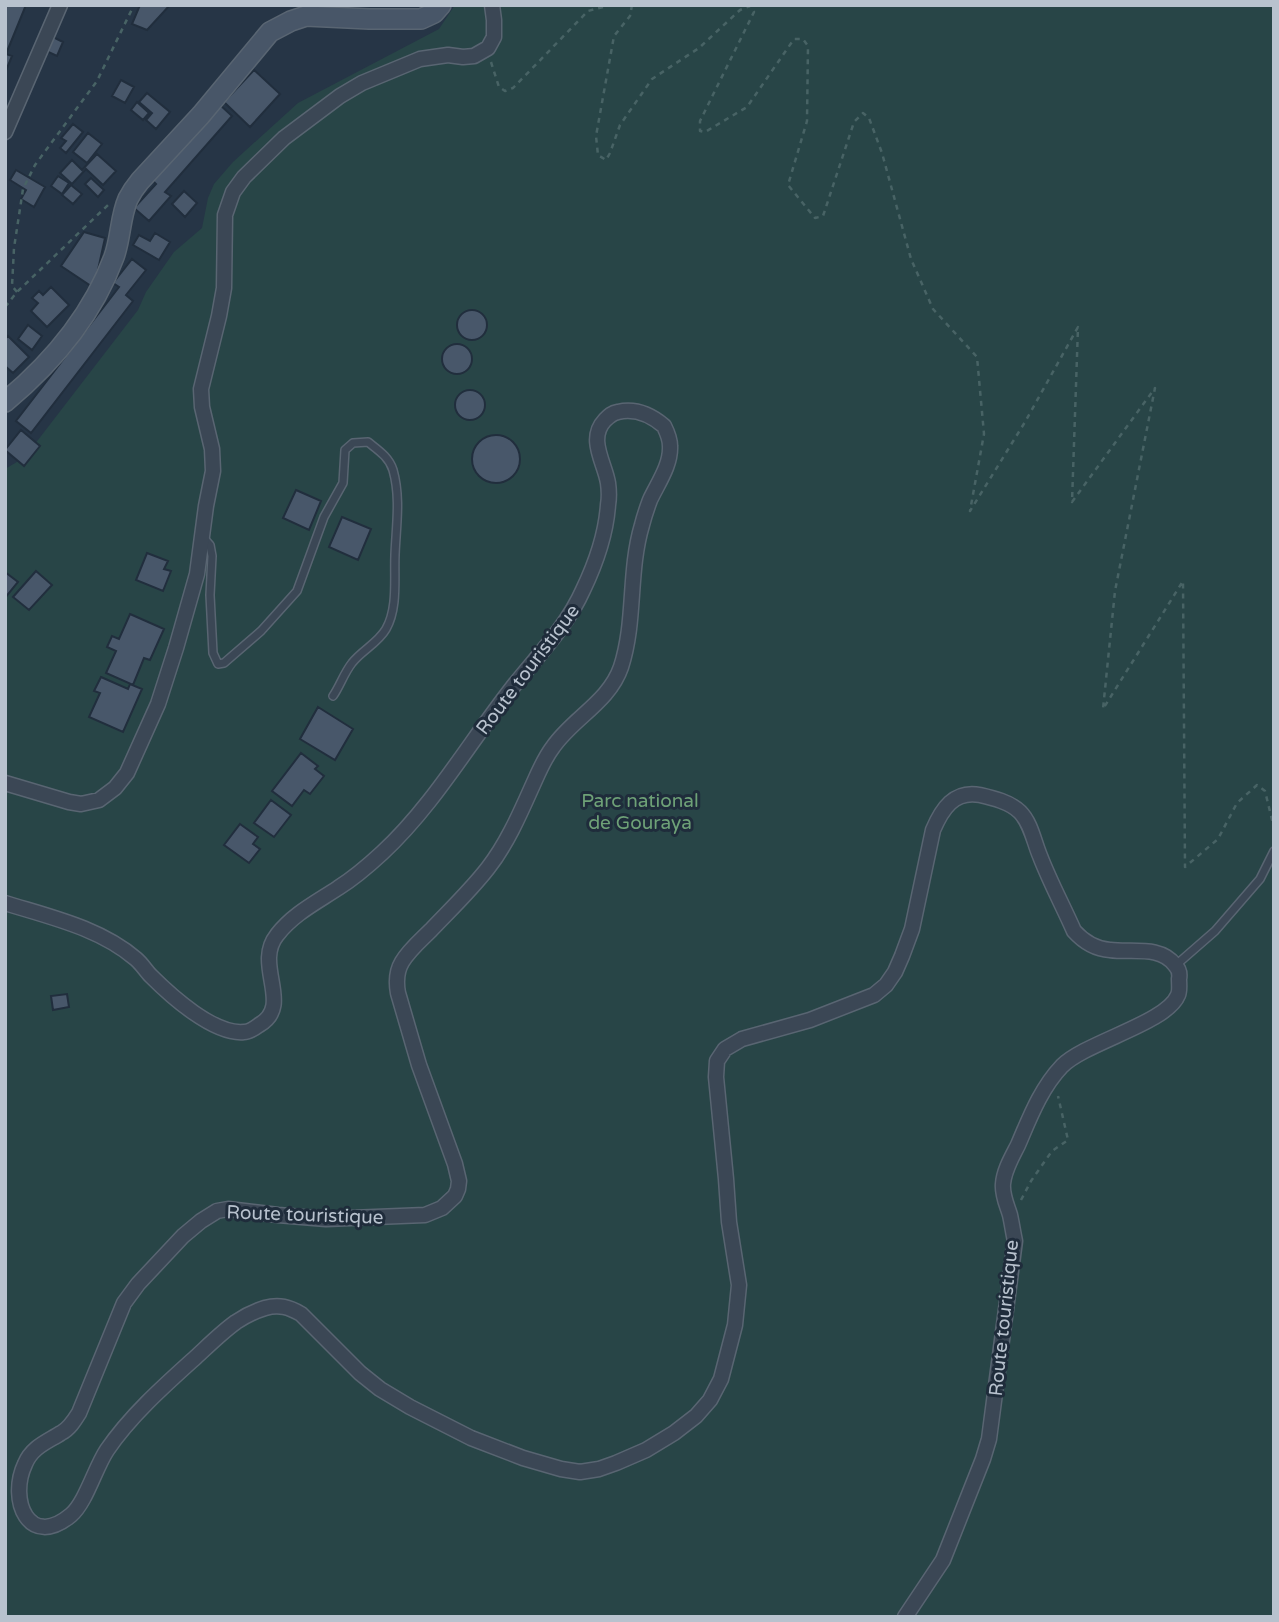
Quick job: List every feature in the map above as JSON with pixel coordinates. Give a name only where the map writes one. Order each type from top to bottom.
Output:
[{"type":"main road","points":[[5,402],[37,375],[73,332],[91,305],[115,254],[127,202],[139,181],[209,106],[270,32],[306,16],[421,19],[434,13],[441,5]]},
{"type":"street","points":[[5,132],[60,5]]},
{"type":"street","points":[[5,783],[69,802],[81,804],[99,800],[115,788],[127,773],[158,704],[197,574],[213,471],[212,449],[202,407],[201,389],[222,297],[225,215],[233,192],[244,177],[284,138],[362,83],[420,59],[448,55],[474,56],[488,48],[494,37],[492,5]]},
{"type":"street","name":"Route touristique","points":[[5,902],[60,920],[115,943],[138,961],[182,1004],[209,1023],[244,1032],[266,1021],[274,1007],[268,964],[276,936],[298,914],[367,867],[389,847],[436,792],[510,690],[569,618],[584,590],[604,531],[608,507],[608,484],[597,440],[601,424],[611,414],[625,411],[656,419],[664,426],[670,446],[669,456],[640,531],[627,645],[619,671],[612,686],[598,702],[552,747],[494,860],[464,896],[410,952],[398,973],[398,993],[419,1065],[455,1164],[459,1181],[455,1196],[442,1208],[425,1215],[326,1219],[228,1209],[217,1211],[192,1228],[138,1284],[124,1303],[79,1413],[62,1433],[41,1445],[26,1461],[19,1490],[20,1505],[23,1513],[38,1526],[58,1524],[76,1510],[108,1449],[152,1399],[236,1322],[267,1307],[290,1308],[300,1314],[360,1373],[410,1407],[471,1438],[523,1458],[580,1472],[599,1468],[646,1450],[674,1433],[696,1416],[710,1400],[721,1379],[735,1325],[738,1285],[729,1222],[716,1077],[717,1060],[725,1049],[742,1039],[810,1020],[874,995],[886,985],[899,964],[912,929],[933,830],[939,817],[958,796],[977,794],[1010,805],[1021,813],[1074,931],[1080,938],[1109,950],[1157,952],[1165,955],[1176,965],[1180,974],[1179,994],[1153,1018],[1076,1054],[1062,1066],[1036,1104],[1005,1172],[1003,1194],[1015,1241],[989,1439],[980,1469],[943,1560],[905,1617]]},
{"type":"lane","points":[[202,536],[210,545],[212,556],[210,595],[213,653],[218,664],[225,663],[261,631],[297,591],[324,517],[343,483],[345,450],[353,443],[368,442],[383,453],[392,469],[397,497],[396,577],[391,613],[386,630],[350,665],[333,696]]},
{"type":"lane","points":[[1176,965],[1215,931],[1251,890],[1260,879],[1274,851]]},
{"type":"path","points":[[17,292],[12,286],[14,248],[23,189],[34,165],[97,81],[135,5]]},
{"type":"path","points":[[488,48],[499,87],[505,91],[513,88],[588,10],[606,5]]},
{"type":"path","points":[[632,5],[630,16],[614,37],[596,136],[598,155],[606,160],[620,125],[652,79],[699,48],[740,10],[750,6],[754,12],[700,121],[700,131],[705,132],[747,107],[794,39],[803,39],[808,46],[807,121],[788,185],[815,218],[823,216],[854,122],[863,113],[869,118],[882,153],[911,259],[933,309],[977,357],[984,434],[970,511],[1025,422],[1078,327],[1072,502],[1155,388],[1115,591],[1103,709],[1183,581],[1185,867],[1218,839],[1237,803],[1257,785],[1265,791],[1274,828]]},
{"type":"path","points":[[5,307],[17,292],[114,199],[127,202]]},
{"type":"path","points":[[1011,1218],[1031,1181],[1052,1151],[1068,1140],[1056,1086],[1048,1084]]},
{"type":"green space","name":"Parc national de Gouraya","points":[[455,5],[1274,5],[1274,1617],[5,1617],[5,469],[22,459],[38,440],[138,310],[146,292],[174,252],[202,228],[208,198],[214,184],[233,162],[298,103],[439,29]]},
{"type":"building","points":[[5,5],[26,5],[6,54],[12,56],[5,73]]},
{"type":"building","points":[[140,5],[170,5],[147,30],[132,24]]},
{"type":"building","points":[[51,36],[63,42],[57,56],[44,50]]},
{"type":"building","points":[[254,70],[280,94],[250,127],[224,102]]},
{"type":"building","points":[[121,80],[134,87],[125,103],[112,96]]},
{"type":"building","points":[[147,93],[170,112],[156,129],[146,120],[152,113],[139,102]]},
{"type":"building","points":[[137,102],[149,113],[143,120],[131,110]]},
{"type":"building","points":[[218,103],[232,116],[165,192],[171,196],[149,221],[134,208],[156,184],[151,179]]},
{"type":"building","points":[[73,124],[83,132],[66,153],[60,148],[66,141],[61,138]]},
{"type":"building","points":[[88,133],[102,144],[87,163],[73,152]]},
{"type":"building","points":[[97,154],[116,171],[103,185],[86,169],[72,184],[60,173],[72,160],[82,170]]},
{"type":"building","points":[[16,170],[45,187],[34,207],[21,199],[26,190],[10,180]]},
{"type":"building","points":[[58,176],[69,183],[62,194],[51,186]]},
{"type":"building","points":[[91,178],[104,190],[98,197],[85,184]]},
{"type":"building","points":[[71,185],[82,194],[73,204],[62,195]]},
{"type":"building","points":[[184,191],[197,203],[185,217],[172,204]]},
{"type":"building","points":[[84,232],[105,238],[94,288],[61,266]]},
{"type":"building","points":[[155,233],[170,242],[159,260],[133,245],[139,235],[150,241]]},
{"type":"building","points":[[132,259],[146,270],[126,295],[133,301],[31,433],[16,421],[119,287],[113,283]]},
{"type":"building","points":[[51,287],[69,305],[47,327],[31,311],[38,303],[32,298],[39,291],[43,295]]},
{"type":"building","points":[[472,310],[483,314],[487,325],[483,336],[472,340],[461,336],[457,325],[461,314]]},
{"type":"building","points":[[28,325],[42,336],[32,350],[18,339]]},
{"type":"building","points":[[8,336],[29,357],[13,373],[5,366],[5,339]]},
{"type":"building","points":[[457,344],[468,348],[472,359],[468,370],[457,374],[446,370],[442,359],[446,348]]},
{"type":"building","points":[[470,390],[481,394],[485,405],[481,416],[470,420],[459,416],[455,405],[459,394]]},
{"type":"building","points":[[21,430],[40,446],[24,466],[5,450]]},
{"type":"building","points":[[496,435],[513,442],[520,459],[513,476],[496,483],[479,476],[472,459],[479,442]]},
{"type":"building","points":[[296,490],[321,501],[309,530],[283,518]]},
{"type":"building","points":[[342,517],[371,529],[358,560],[329,547]]},
{"type":"building","points":[[147,553],[168,561],[164,569],[171,571],[163,591],[136,580]]},
{"type":"building","points":[[36,571],[52,585],[29,610],[13,597]]},
{"type":"building","points":[[5,572],[18,582],[5,598]]},
{"type":"building","points":[[130,614],[164,629],[150,660],[144,658],[133,685],[106,673],[116,651],[107,647],[112,636],[119,639]]},
{"type":"building","points":[[101,677],[128,689],[130,684],[142,689],[123,732],[89,717],[100,693],[94,691]]},
{"type":"building","points":[[318,707],[353,729],[335,760],[300,739]]},
{"type":"building","points":[[301,753],[318,766],[315,769],[324,776],[310,794],[304,790],[292,806],[272,791]]},
{"type":"building","points":[[271,800],[291,815],[274,837],[254,823]]},
{"type":"building","points":[[240,824],[258,837],[253,844],[260,849],[249,863],[224,845]]},
{"type":"building","points":[[67,994],[69,1007],[53,1010],[51,996]]}]
